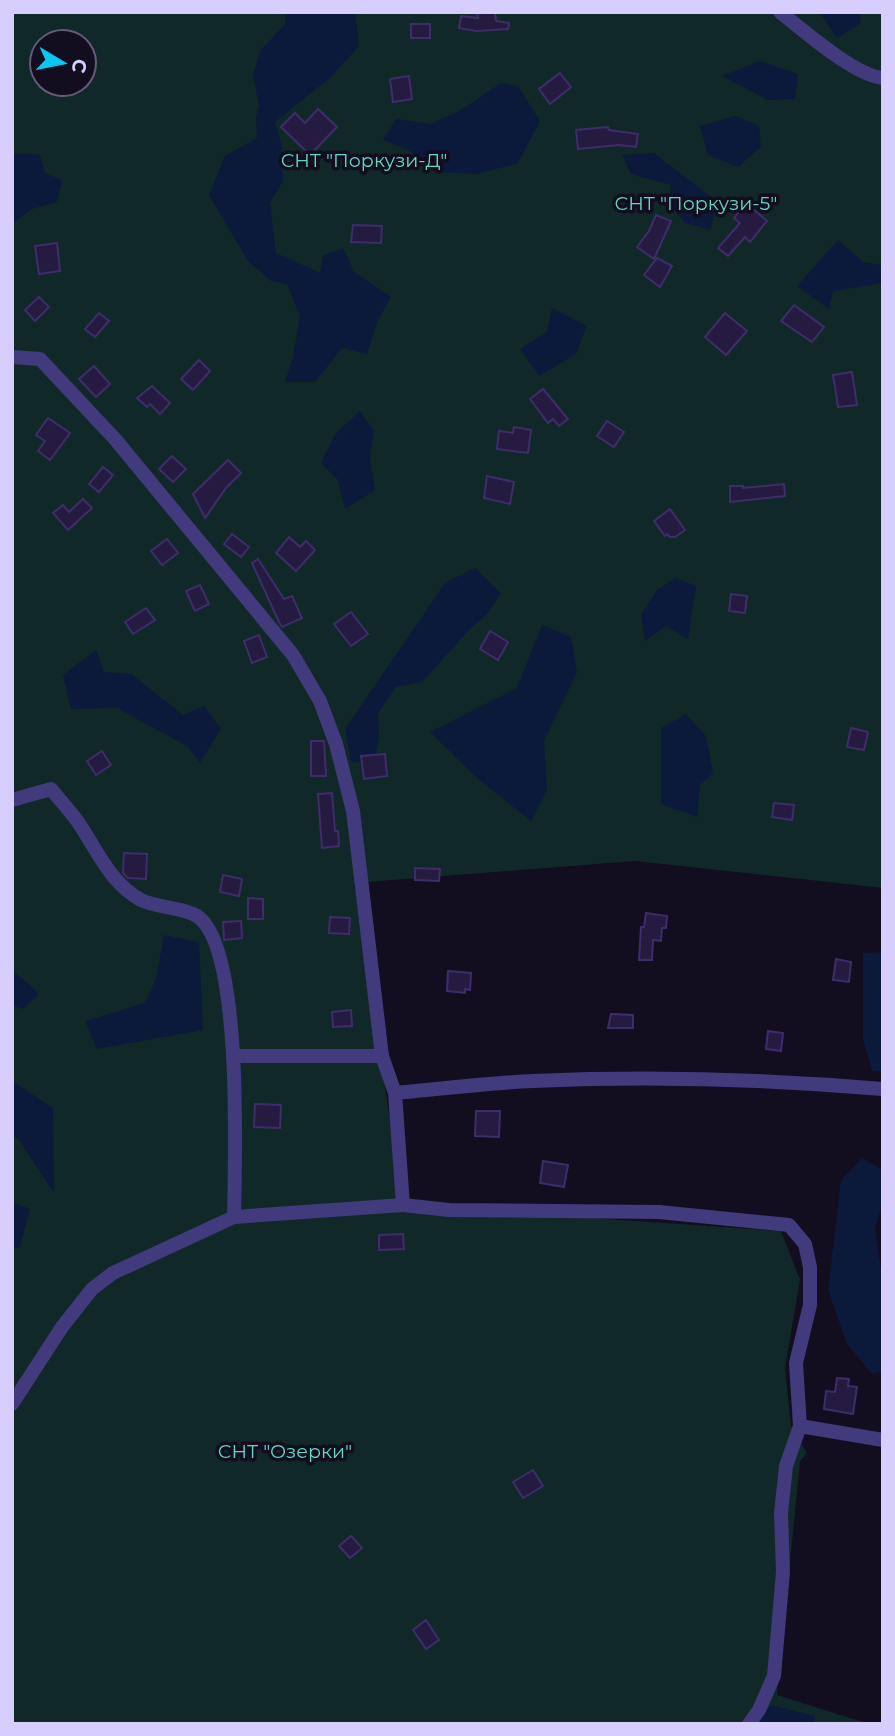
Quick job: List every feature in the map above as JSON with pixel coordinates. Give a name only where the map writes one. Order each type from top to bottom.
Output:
[{"type":"street","points":[[780,12],[851,64],[872,77],[883,78]]},
{"type":"street","points":[[12,356],[40,359],[115,439],[293,655],[320,701],[336,744],[353,811],[382,1056],[395,1093],[403,1205]]},
{"type":"street","points":[[12,800],[51,789],[77,821],[114,880],[142,900],[198,916],[217,943],[228,989],[233,1056],[234,1217]]},
{"type":"street","points":[[233,1056],[382,1056]]},
{"type":"street","points":[[395,1093],[531,1081],[635,1079],[814,1083],[883,1089]]},
{"type":"street","points":[[12,1404],[62,1327],[92,1289],[114,1273],[234,1217],[403,1205],[449,1210],[659,1212],[789,1226],[804,1244],[810,1267],[810,1305],[796,1363],[800,1426],[786,1466],[783,1490],[783,1572],[774,1676],[759,1710],[749,1724]]},
{"type":"street","points":[[800,1426],[883,1440]]},
{"type":"green space","name":"СНТ \"Озерки\"","points":[[12,12],[883,12],[883,888],[635,861],[354,883],[403,1205],[781,1231],[800,1280],[785,1368],[791,1426],[807,1453],[800,1461],[777,1695],[869,1724],[12,1724]]},
{"type":"water","points":[[285,12],[355,12],[359,46],[331,77],[275,122],[282,146],[283,181],[270,203],[276,253],[320,273],[323,256],[343,248],[354,272],[391,297],[378,320],[367,354],[342,348],[315,382],[285,382],[293,357],[300,316],[287,284],[271,281],[248,261],[209,195],[225,156],[257,138],[256,118],[259,105],[253,75],[260,51],[285,24]]},
{"type":"water","points":[[819,12],[859,12],[861,23],[837,38]]},
{"type":"water","points":[[760,61],[798,74],[795,99],[768,100],[722,76]]},
{"type":"water","points":[[501,83],[518,86],[540,121],[518,163],[477,174],[441,172],[408,150],[383,140],[396,119],[431,124],[461,110]]},
{"type":"water","points":[[735,116],[759,126],[761,147],[738,167],[708,155],[700,126]]},
{"type":"water","points":[[12,153],[40,155],[45,173],[62,180],[57,202],[32,209],[12,224]]},
{"type":"water","points":[[654,153],[716,201],[711,230],[685,223],[668,204],[671,185],[631,174],[622,155]]},
{"type":"water","points":[[838,240],[863,262],[883,265],[883,283],[833,291],[829,309],[797,286]]},
{"type":"water","points":[[552,308],[587,326],[576,354],[539,376],[520,349],[547,332]]},
{"type":"water","points":[[360,411],[374,431],[370,458],[375,490],[345,509],[338,480],[321,463],[336,433]]},
{"type":"water","points":[[475,568],[501,593],[487,614],[422,682],[396,687],[378,713],[379,737],[375,759],[351,763],[345,729],[445,583]]},
{"type":"water","points":[[676,578],[696,586],[688,639],[666,626],[645,641],[641,614],[658,589]]},
{"type":"water","points":[[542,625],[571,637],[577,672],[544,741],[547,790],[531,821],[477,778],[430,732],[517,688]]},
{"type":"water","points":[[96,650],[104,672],[131,674],[183,715],[204,706],[221,729],[200,763],[187,746],[117,708],[71,709],[63,675]]},
{"type":"water","points":[[686,714],[706,736],[713,773],[700,785],[697,817],[661,804],[661,728]]},
{"type":"water","points":[[164,935],[199,942],[203,1030],[97,1049],[85,1021],[145,1003],[156,979]]},
{"type":"water","points":[[883,952],[883,1071],[872,1071],[863,1039],[863,953]]},
{"type":"water","points":[[12,969],[39,994],[23,1009],[12,1005]]},
{"type":"water","points":[[12,1081],[53,1108],[54,1193],[19,1140],[12,1135]]},
{"type":"water","points":[[862,1158],[883,1170],[883,1202],[875,1229],[883,1283],[883,1371],[872,1374],[847,1344],[828,1290],[841,1180]]},
{"type":"water","points":[[12,1202],[30,1209],[20,1247],[12,1248]]},
{"type":"water","points":[[771,1705],[815,1716],[814,1724],[756,1724]]},
{"type":"building","points":[[495,12],[496,21],[509,23],[508,29],[476,31],[459,28],[461,16],[478,18],[477,13]]},
{"type":"building","points":[[411,24],[430,24],[430,38],[411,38]]},
{"type":"building","points":[[560,73],[571,87],[550,104],[539,89]]},
{"type":"building","points":[[409,76],[412,99],[393,102],[390,79]]},
{"type":"building","points":[[318,109],[337,127],[310,155],[281,127],[295,113],[305,123]]},
{"type":"building","points":[[608,127],[609,130],[638,134],[636,147],[619,145],[578,149],[576,130]]},
{"type":"building","points":[[746,203],[767,221],[750,242],[745,237],[728,256],[718,248],[740,223],[734,218]]},
{"type":"building","points":[[656,215],[671,221],[654,259],[637,247],[649,231]]},
{"type":"building","points":[[353,225],[382,226],[381,243],[351,242]]},
{"type":"building","points":[[57,243],[60,271],[39,274],[35,246]]},
{"type":"building","points":[[657,258],[672,266],[660,287],[644,275]]},
{"type":"building","points":[[39,297],[49,307],[35,321],[25,310]]},
{"type":"building","points":[[794,305],[824,327],[812,342],[781,321]]},
{"type":"building","points":[[99,313],[109,321],[95,337],[85,329]]},
{"type":"building","points":[[725,313],[747,331],[726,355],[705,337]]},
{"type":"building","points":[[199,360],[210,371],[193,390],[181,379]]},
{"type":"building","points":[[94,366],[110,384],[96,397],[79,379]]},
{"type":"building","points":[[852,372],[857,405],[838,407],[833,375]]},
{"type":"building","points":[[152,386],[170,403],[160,414],[150,404],[147,407],[137,398]]},
{"type":"building","points":[[543,389],[568,419],[559,426],[553,419],[548,423],[530,399]]},
{"type":"building","points":[[48,418],[70,433],[50,460],[38,451],[45,441],[36,435]]},
{"type":"building","points":[[607,421],[624,432],[614,447],[597,436]]},
{"type":"building","points":[[514,427],[531,430],[528,453],[497,449],[499,431],[513,433]]},
{"type":"building","points":[[172,456],[186,469],[173,482],[159,469]]},
{"type":"building","points":[[228,460],[241,473],[226,488],[205,518],[193,494]]},
{"type":"building","points":[[103,467],[113,475],[99,492],[89,484]]},
{"type":"building","points":[[487,476],[514,482],[510,504],[484,498]]},
{"type":"building","points":[[784,484],[785,496],[730,502],[730,486],[743,488]]},
{"type":"building","points":[[83,499],[92,508],[68,530],[53,513],[63,505],[69,512]]},
{"type":"building","points":[[670,509],[685,530],[675,537],[667,534],[665,536],[654,521]]},
{"type":"building","points":[[232,534],[249,547],[241,557],[224,544]]},
{"type":"building","points":[[289,537],[300,547],[306,541],[315,550],[296,571],[276,553]]},
{"type":"building","points":[[167,539],[178,553],[162,565],[151,551]]},
{"type":"building","points":[[258,559],[284,599],[292,596],[302,618],[282,627],[252,563]]},
{"type":"building","points":[[200,585],[209,604],[195,611],[186,591]]},
{"type":"building","points":[[731,594],[747,596],[745,613],[729,611]]},
{"type":"building","points":[[146,608],[155,620],[133,634],[125,622]]},
{"type":"building","points":[[351,612],[368,634],[351,646],[334,624]]},
{"type":"building","points":[[490,631],[508,642],[498,660],[480,649]]},
{"type":"building","points":[[259,635],[267,657],[252,663],[244,641]]},
{"type":"building","points":[[851,728],[868,732],[864,750],[847,747]]},
{"type":"building","points":[[311,741],[324,741],[326,776],[311,776]]},
{"type":"building","points":[[102,751],[111,765],[96,775],[87,761]]},
{"type":"building","points":[[385,754],[387,776],[364,779],[361,756]]},
{"type":"building","points":[[332,793],[339,846],[322,848],[318,794]]},
{"type":"building","points":[[774,803],[794,805],[792,820],[772,817]]},
{"type":"building","points":[[124,853],[147,854],[146,879],[128,878],[123,873]]},
{"type":"building","points":[[415,868],[440,869],[439,881],[415,880]]},
{"type":"building","points":[[223,875],[242,879],[239,896],[220,892]]},
{"type":"building","points":[[248,898],[263,899],[263,919],[248,919]]},
{"type":"building","points":[[646,913],[667,916],[666,928],[662,928],[661,941],[653,940],[652,960],[639,960],[641,927],[644,927]]},
{"type":"building","points":[[330,917],[350,918],[349,934],[329,933]]},
{"type":"building","points":[[241,921],[242,938],[224,940],[223,922]]},
{"type":"building","points":[[836,959],[851,962],[849,982],[833,980]]},
{"type":"building","points":[[448,971],[471,973],[470,990],[465,989],[465,993],[447,991]]},
{"type":"building","points":[[351,1010],[352,1026],[333,1027],[332,1012]]},
{"type":"building","points":[[611,1014],[633,1015],[633,1028],[608,1028]]},
{"type":"building","points":[[768,1031],[783,1033],[781,1051],[766,1049]]},
{"type":"building","points":[[255,1104],[281,1105],[280,1128],[254,1127]]},
{"type":"building","points":[[476,1111],[500,1111],[499,1137],[475,1136]]},
{"type":"building","points":[[543,1161],[568,1165],[564,1187],[540,1183]]},
{"type":"building","points":[[403,1234],[404,1249],[379,1250],[379,1235]]},
{"type":"building","points":[[837,1378],[849,1379],[848,1386],[857,1387],[853,1414],[824,1409],[826,1391],[835,1392]]},
{"type":"building","points":[[533,1470],[543,1486],[523,1498],[513,1482]]},
{"type":"building","points":[[351,1536],[362,1548],[350,1558],[339,1546]]},
{"type":"building","points":[[426,1620],[439,1640],[426,1649],[413,1630]]},
{"type":"park label","name":"СНТ \"Поркузи-Д\"","points":[[364,160]]},
{"type":"park label","name":"СНТ \"Поркузи-5\"","points":[[696,203]]}]
